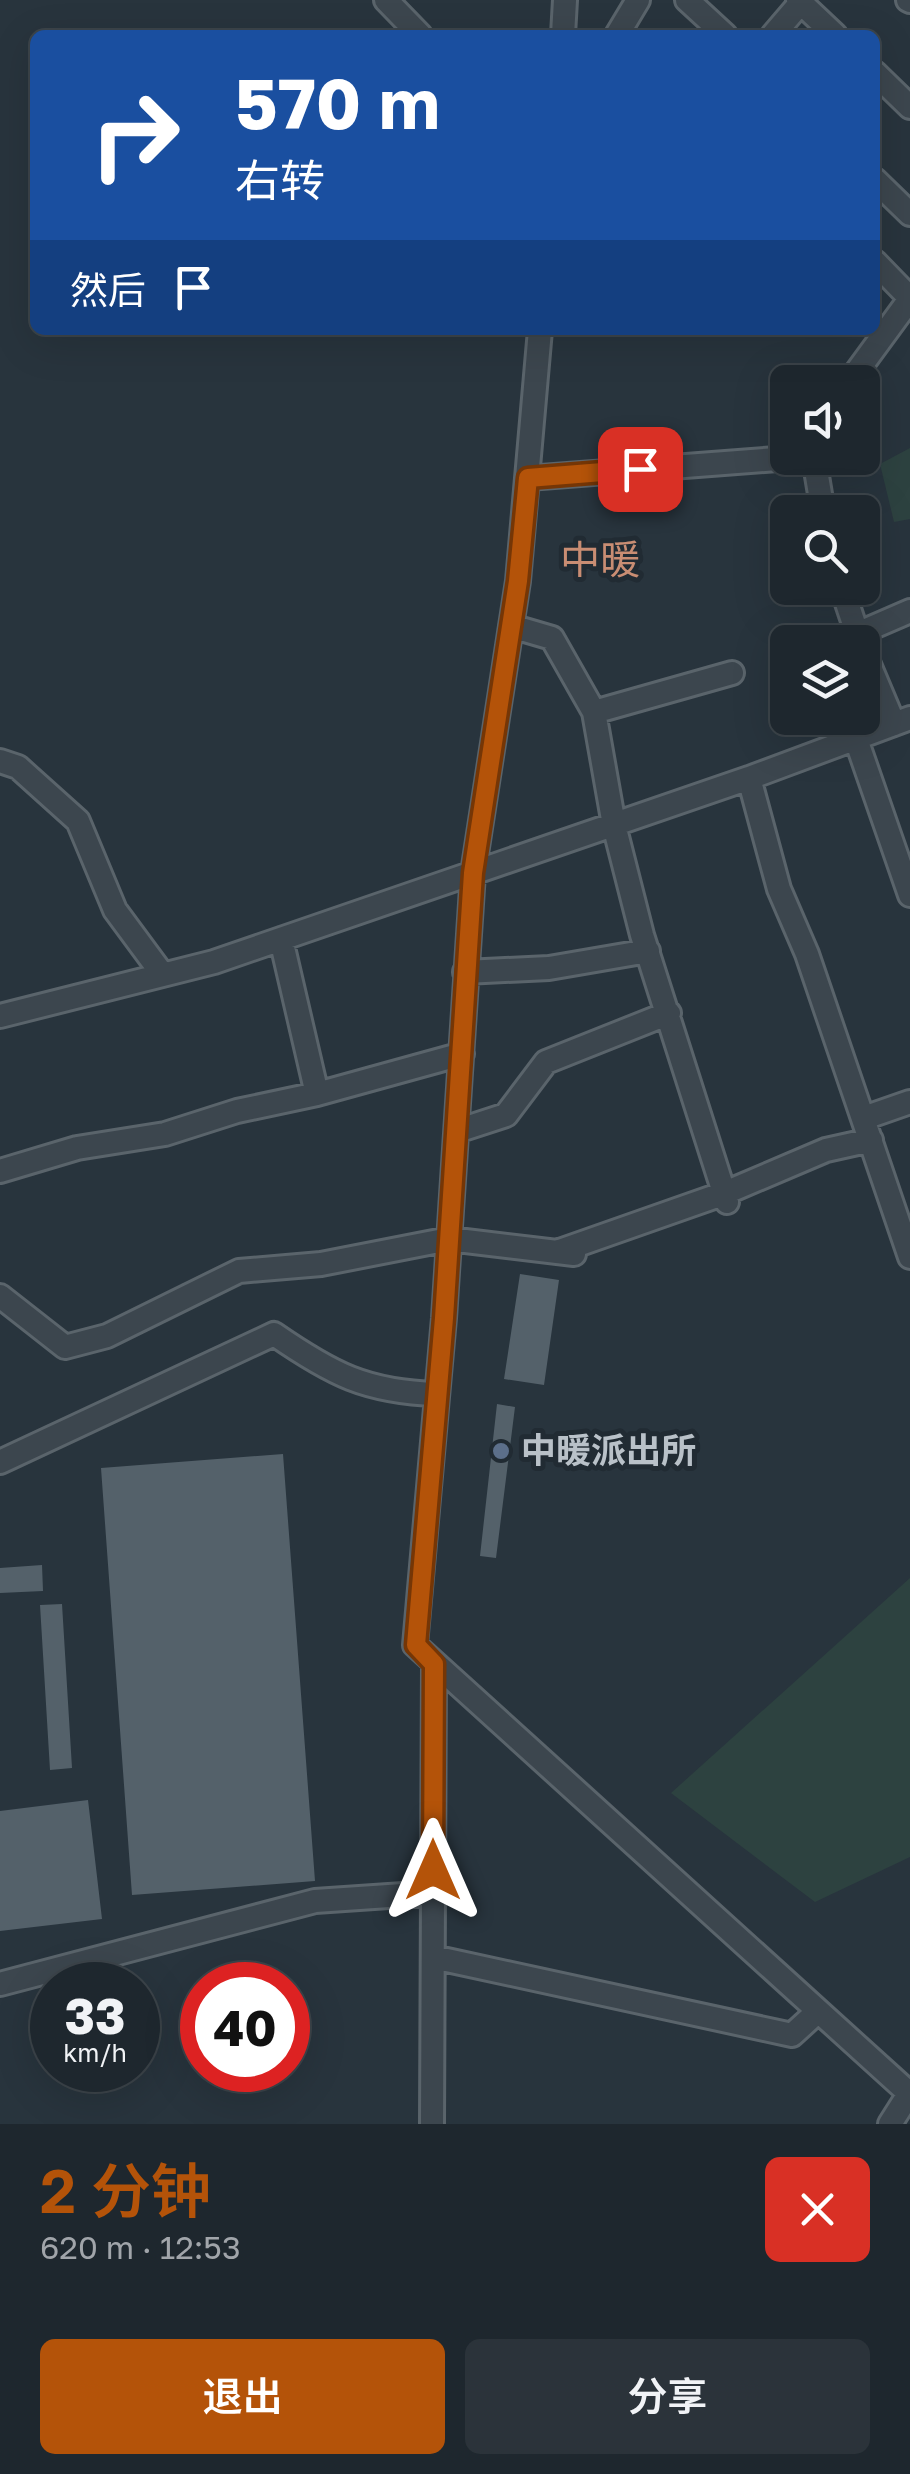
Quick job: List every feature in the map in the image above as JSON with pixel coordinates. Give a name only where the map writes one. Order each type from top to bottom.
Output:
[{"type":"street","points":[[386,0],[415,30]]},
{"type":"street","points":[[563,30],[564,0]]},
{"type":"street","points":[[621,30],[638,0]]},
{"type":"street","points":[[687,0],[720,30]]},
{"type":"street","points":[[777,30],[801,1],[830,30]]},
{"type":"street","points":[[880,78],[910,107]]},
{"type":"street","points":[[880,185],[910,214]]},
{"type":"street","points":[[862,365],[910,299],[880,267]]},
{"type":"street","points":[[540,335],[511,626],[473,873],[438,1394],[416,1645],[910,2094],[890,2124]]},
{"type":"street","points":[[528,478],[770,460]]},
{"type":"street","points":[[880,629],[910,611]]},
{"type":"street","points":[[511,626],[552,638],[594,712],[614,825],[648,951],[726,1198]]},
{"type":"street","points":[[594,712],[732,672]]},
{"type":"street","points":[[0,1016],[162,975],[281,939],[856,739],[902,721],[880,679]]},
{"type":"street","points":[[856,739],[910,894]]},
{"type":"street","points":[[0,761],[18,767],[78,821],[115,910],[162,975]]},
{"type":"street","points":[[749,778],[779,889],[807,954],[910,1257]]},
{"type":"street","points":[[281,939],[317,1094]]},
{"type":"street","points":[[465,972],[549,968],[648,951]]},
{"type":"street","points":[[457,1130],[506,1115],[546,1062],[670,1013]]},
{"type":"street","points":[[0,1171],[77,1148],[166,1134],[237,1111],[317,1094],[462,1054]]},
{"type":"street","points":[[0,1296],[65,1346],[107,1336],[240,1271],[321,1264],[449,1239],[566,1253],[726,1198],[867,1129],[910,1102]]},
{"type":"street","points":[[0,1462],[274,1334],[330,1373],[389,1392],[438,1394]]},
{"type":"street","points":[[432,2124],[434,1664]]},
{"type":"street","points":[[0,1984],[315,1901],[433,1893]]},
{"type":"street","points":[[433,1957],[792,2035],[816,2013]]},
{"type":"green space","points":[[910,448],[910,519],[894,522],[880,464]]},
{"type":"green space","points":[[910,1578],[910,1857],[815,1902],[671,1793]]},
{"type":"building","points":[[520,1274],[559,1280],[544,1385],[504,1379]]},
{"type":"building","name":"中暖派出所","points":[[497,1404],[515,1407],[496,1558],[480,1556]]},
{"type":"building","points":[[283,1454],[315,1881],[132,1895],[101,1468]]},
{"type":"building","points":[[42,1565],[43,1591],[0,1593],[0,1568]]},
{"type":"building","points":[[62,1604],[72,1768],[50,1770],[40,1605]]},
{"type":"building","points":[[88,1800],[102,1919],[0,1931],[0,1811]]},
{"type":"place","name":"中暖派出所","points":[[501,1451]]},
{"type":"district","name":"中暖","points":[[600,560]]},
{"type":"route","points":[[433,1870],[434,1664],[416,1645],[444,1318],[473,873],[518,581],[528,478],[640,469]]}]
